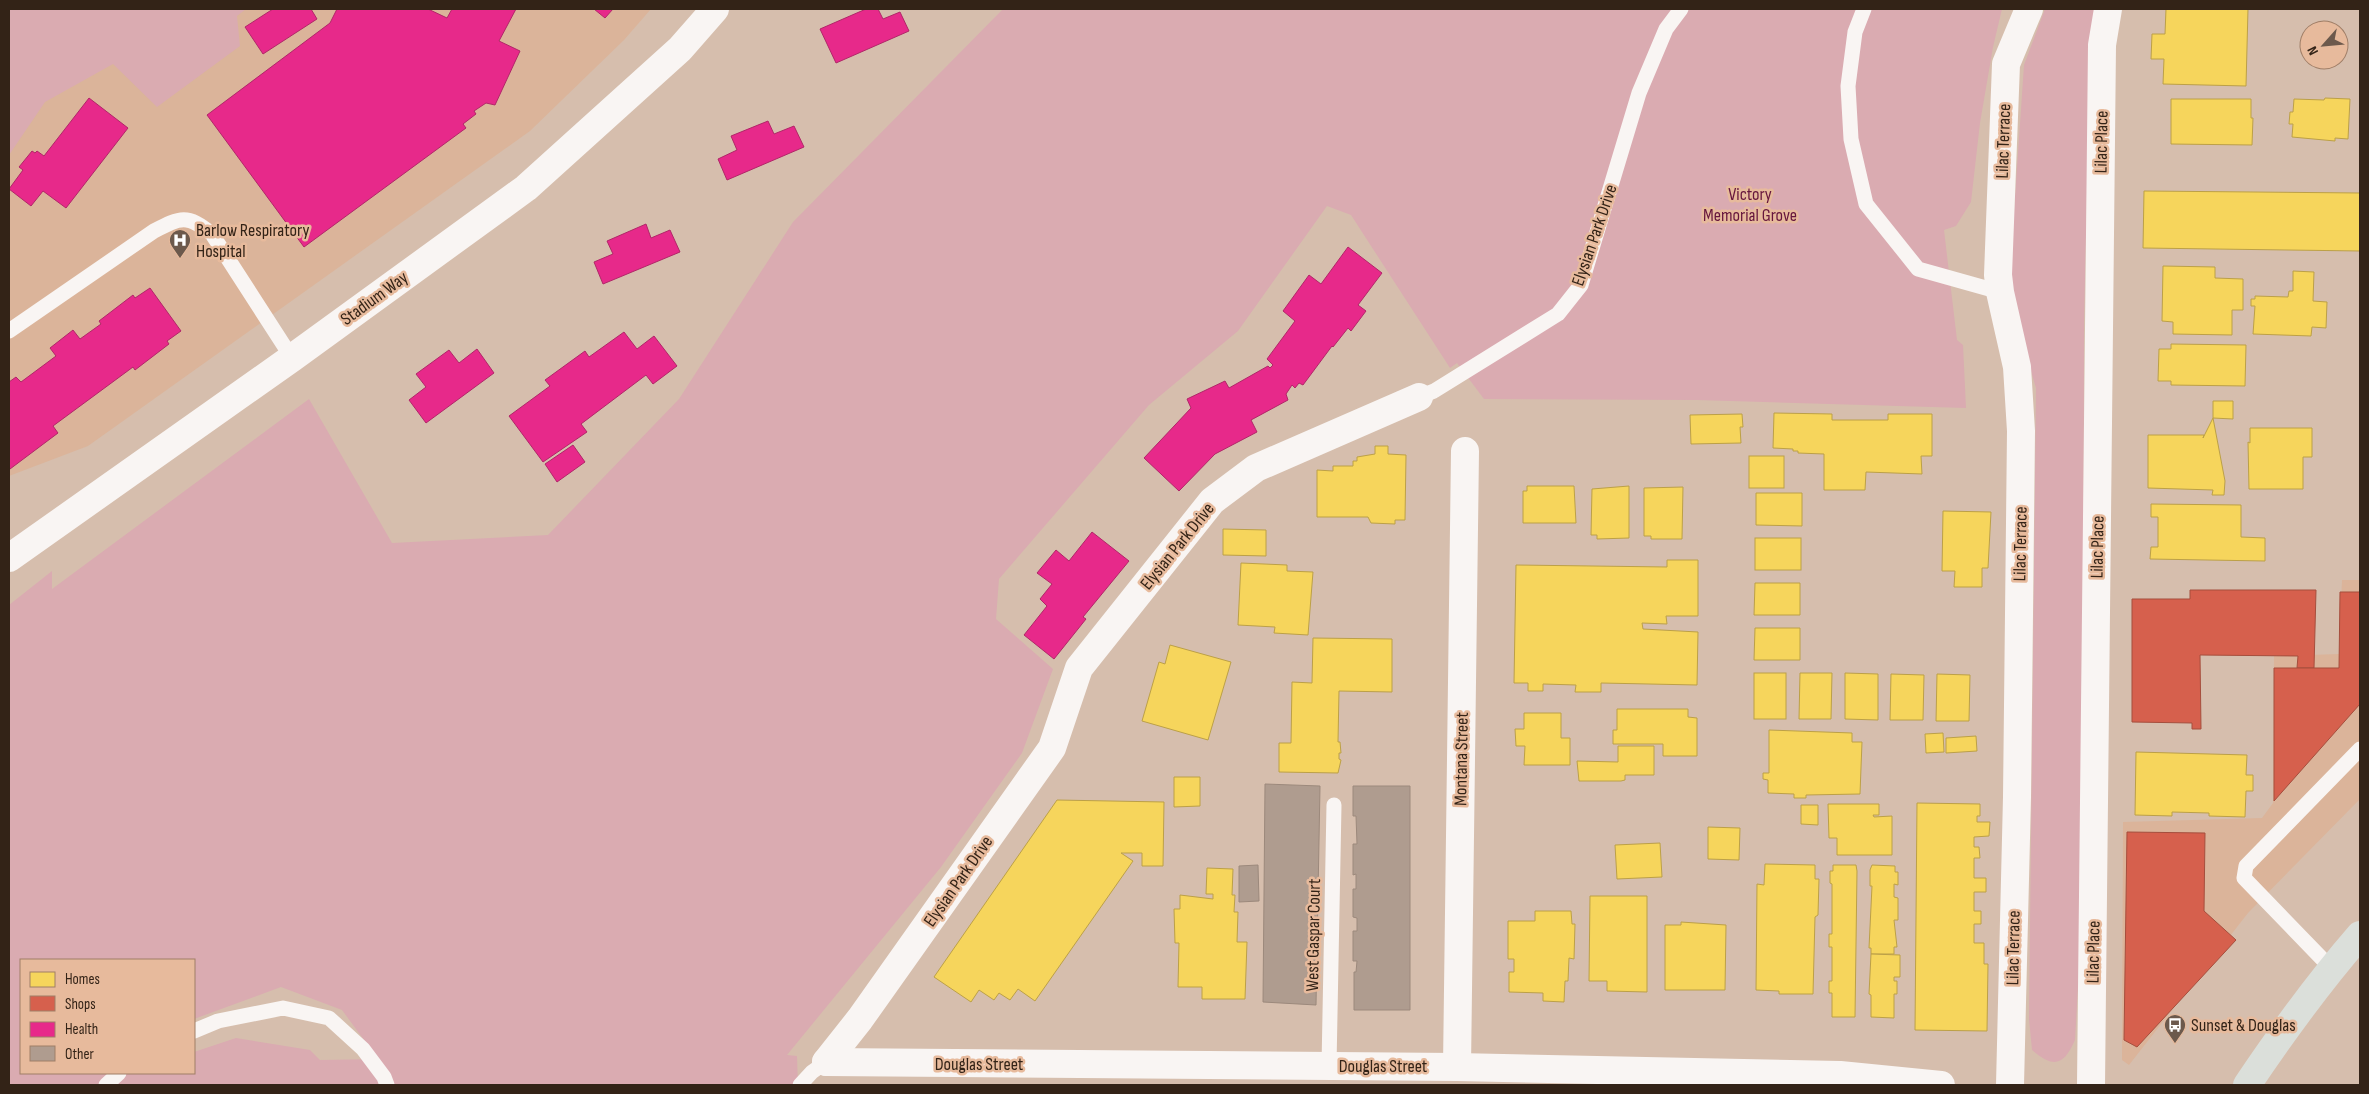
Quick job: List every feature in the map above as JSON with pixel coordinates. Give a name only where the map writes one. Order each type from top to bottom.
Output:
[{"type":"main road","points":[[2247,1085],[2331,968],[2360,935]]},
{"type":"street","name":"Stadium Way","points":[[9,558],[292,358],[526,188],[680,49],[715,9]]},
{"type":"street","name":"Lilac Terrace","points":[[2010,1085],[2017,797],[2021,431],[2017,366],[2000,292],[2006,64],[2029,9]]},
{"type":"street","name":"Lilac Place","points":[[2091,1085],[2102,45],[2108,9]]},
{"type":"street","name":"Elysian Park Drive","points":[[826,1062],[860,1019],[1052,748],[1079,668],[1212,501],[1256,468],[1419,397]]},
{"type":"street","name":"Montana Street","points":[[1457,1067],[1465,451]]},
{"type":"street","name":"Douglas Street","points":[[826,1062],[1457,1067],[1941,1085]]},
{"type":"lane","name":"Elysian Park Drive","points":[[1419,397],[1434,391],[1558,314],[1581,285],[1639,93],[1666,28],[1681,9]]},
{"type":"lane","points":[[1864,9],[1855,32],[1848,86],[1851,138],[1866,204],[1918,269],[2000,292]]},
{"type":"lane","points":[[9,331],[154,231],[174,221],[195,221],[212,234],[292,358]]},
{"type":"lane","points":[[2331,968],[2244,878],[2246,866],[2360,748]]},
{"type":"lane","name":"West Gaspar Court","points":[[1329,1066],[1334,806]]},
{"type":"lane","points":[[195,1031],[218,1020],[283,1008],[329,1018],[363,1049],[384,1077],[387,1085]]},
{"type":"lane","name":"Elysian Park Drive","points":[[800,1085],[812,1072],[826,1062]]},
{"type":"lane","points":[[106,1085],[118,1074]]},
{"type":"shaded area","name":"Barlow Respiratory Hospital","points":[[9,9],[651,9],[624,40],[530,131],[88,446],[9,476]]},
{"type":"shaded area","points":[[2342,580],[2360,580],[2360,799],[2248,913],[2129,1065],[2122,1060],[2123,822],[2262,818],[2273,803],[2274,656],[2339,654]]},
{"type":"green space","points":[[9,9],[246,9],[237,16],[240,46],[157,107],[113,64],[45,102],[9,155]]},
{"type":"green space","name":"Victory Memorial Grove","points":[[1003,9],[2002,9],[1993,47],[1980,123],[1971,202],[1956,226],[1944,230],[1957,340],[1963,345],[1966,408],[1697,400],[1484,399],[1457,363],[1450,368],[1351,215],[1327,206],[1238,331],[1149,405],[999,579],[996,619],[1053,669],[1022,753],[941,867],[787,1055],[797,1056],[798,1085],[9,1085],[9,605],[52,571],[52,589],[309,399],[392,543],[548,535],[679,399],[793,222]]},
{"type":"green space","points":[[2045,9],[2096,9],[2089,103],[2084,322],[2083,898],[2075,1040],[2067,1055],[2058,1062],[2046,1060],[2032,1050],[2029,1019],[2036,388],[2022,341],[2010,271],[2024,65]]},
{"type":"building: Homes","points":[[2166,9],[2248,9],[2246,86],[2163,84],[2164,59],[2151,59],[2152,34],[2165,34]]},
{"type":"building: Homes","points":[[2325,98],[2350,99],[2348,139],[2335,138],[2335,141],[2292,137],[2293,124],[2289,124],[2290,112],[2293,112],[2294,99],[2324,100]]},
{"type":"building: Homes","points":[[2171,99],[2251,99],[2251,118],[2253,118],[2252,145],[2171,144]]},
{"type":"building: Homes","points":[[2144,191],[2360,193],[2360,251],[2143,248]]},
{"type":"building: Homes","points":[[2163,266],[2215,267],[2215,278],[2243,279],[2243,310],[2232,310],[2232,335],[2173,334],[2173,322],[2162,321]]},
{"type":"building: Homes","points":[[2293,271],[2314,272],[2313,301],[2327,302],[2326,328],[2312,327],[2311,336],[2253,334],[2255,306],[2251,306],[2251,299],[2255,299],[2255,296],[2288,297],[2289,291],[2293,291]]},
{"type":"building: Homes","points":[[2171,344],[2246,345],[2245,386],[2171,385],[2171,381],[2158,381],[2159,349],[2171,349]]},
{"type":"building: Homes","points":[[2213,401],[2233,401],[2233,419],[2213,418]]},
{"type":"building: Homes","points":[[1774,413],[1832,414],[1832,420],[1888,420],[1888,414],[1932,414],[1932,456],[1921,456],[1922,474],[1866,472],[1865,490],[1824,490],[1824,454],[1798,453],[1798,451],[1793,451],[1793,449],[1773,448]]},
{"type":"building: Homes","points":[[1742,414],[1743,427],[1740,427],[1741,443],[1691,444],[1690,415]]},
{"type":"building: Homes","points":[[2213,418],[2225,481],[2224,495],[2212,495],[2213,490],[2148,488],[2148,435],[2204,435],[2203,438]]},
{"type":"building: Homes","points":[[2250,428],[2312,428],[2312,457],[2303,457],[2303,489],[2249,489],[2248,442],[2250,443]]},
{"type":"building: Homes","points":[[1375,446],[1388,446],[1388,454],[1406,455],[1405,520],[1395,520],[1395,524],[1371,523],[1368,517],[1317,517],[1317,470],[1333,471],[1333,466],[1353,466],[1353,461],[1357,461],[1357,457],[1375,454]]},
{"type":"building: Homes","points":[[1749,456],[1784,456],[1784,488],[1749,488]]},
{"type":"building: Homes","points":[[1527,486],[1574,486],[1576,523],[1523,523],[1523,491],[1527,491]]},
{"type":"building: Homes","points":[[1629,486],[1629,538],[1597,539],[1597,535],[1591,535],[1592,489]]},
{"type":"building: Homes","points":[[1683,487],[1682,539],[1651,539],[1651,536],[1644,536],[1644,488]]},
{"type":"building: Homes","points":[[1756,493],[1802,493],[1802,526],[1756,525]]},
{"type":"building: Homes","points":[[2151,504],[2241,505],[2241,537],[2265,538],[2265,561],[2150,559],[2151,547],[2158,547],[2158,517],[2151,517]]},
{"type":"building: Homes","points":[[1943,511],[1991,512],[1988,568],[1982,568],[1982,587],[1954,587],[1955,571],[1942,571]]},
{"type":"building: Homes","points":[[1223,529],[1266,530],[1266,556],[1223,555]]},
{"type":"building: Homes","points":[[1755,538],[1801,538],[1801,570],[1755,570]]},
{"type":"building: Homes","points":[[1667,560],[1698,560],[1698,616],[1666,616],[1667,624],[1642,623],[1643,629],[1698,632],[1697,685],[1601,683],[1601,692],[1575,692],[1576,685],[1543,684],[1543,691],[1528,691],[1528,683],[1514,683],[1516,565],[1667,567]]},
{"type":"building: Homes","points":[[1241,563],[1287,565],[1287,571],[1313,572],[1308,635],[1274,633],[1275,627],[1238,625]]},
{"type":"building: Homes","points":[[1755,583],[1800,583],[1800,615],[1754,615]]},
{"type":"building: Homes","points":[[1755,628],[1800,628],[1800,660],[1754,660]]},
{"type":"building: Homes","points":[[1313,638],[1392,639],[1392,692],[1339,691],[1338,742],[1340,742],[1341,753],[1339,753],[1339,759],[1341,760],[1338,773],[1279,772],[1279,743],[1291,743],[1292,682],[1312,683]]},
{"type":"building: Homes","points":[[1170,645],[1231,662],[1208,740],[1142,721],[1159,662],[1165,664]]},
{"type":"building: Homes","points":[[1754,673],[1786,673],[1786,719],[1754,719]]},
{"type":"building: Homes","points":[[1800,673],[1832,673],[1831,719],[1799,719]]},
{"type":"building: Homes","points":[[1845,673],[1878,674],[1878,720],[1845,719]]},
{"type":"building: Homes","points":[[1891,674],[1924,675],[1923,720],[1890,720]]},
{"type":"building: Homes","points":[[1937,674],[1970,675],[1969,721],[1936,721]]},
{"type":"building: Homes","points":[[1617,709],[1688,709],[1688,717],[1697,718],[1697,756],[1663,756],[1663,744],[1613,744],[1613,730],[1617,730]]},
{"type":"building: Homes","points":[[1524,713],[1561,713],[1561,738],[1570,738],[1570,765],[1524,765],[1525,746],[1516,746],[1515,729],[1524,729]]},
{"type":"building: Homes","points":[[1769,730],[1852,733],[1852,742],[1862,742],[1860,794],[1806,795],[1806,798],[1794,798],[1794,794],[1768,793],[1768,780],[1763,779],[1763,773],[1769,773]]},
{"type":"building: Homes","points":[[1943,733],[1944,752],[1926,753],[1925,734]]},
{"type":"building: Homes","points":[[1976,736],[1977,751],[1946,753],[1946,738]]},
{"type":"building: Homes","points":[[1618,746],[1654,746],[1654,775],[1625,775],[1625,780],[1621,781],[1579,781],[1577,761],[1618,762]]},
{"type":"building: Homes","points":[[2136,752],[2247,755],[2246,775],[2253,775],[2253,791],[2246,791],[2245,817],[2209,816],[2209,813],[2172,812],[2172,816],[2135,815]]},
{"type":"building: Homes","points":[[1174,777],[1200,777],[1200,806],[1174,807]]},
{"type":"building: Homes","points":[[1057,800],[1164,802],[1163,866],[1142,866],[1142,853],[1121,853],[1133,861],[1035,1001],[1018,989],[1010,1000],[999,993],[994,1000],[979,990],[971,1002],[934,977]]},
{"type":"building: Homes","points":[[1917,803],[1980,804],[1980,816],[1977,816],[1977,822],[1990,822],[1989,836],[1974,837],[1974,847],[1979,847],[1980,858],[1974,858],[1974,878],[1986,878],[1986,892],[1974,892],[1974,911],[1981,911],[1981,924],[1974,924],[1974,943],[1984,943],[1984,964],[1988,964],[1987,1031],[1915,1030]]},
{"type":"building: Homes","points":[[1828,804],[1879,804],[1879,815],[1873,815],[1874,817],[1892,816],[1892,855],[1837,855],[1837,838],[1829,838]]},
{"type":"building: Homes","points":[[1801,805],[1818,805],[1818,825],[1801,824]]},
{"type":"building: Homes","points":[[1708,827],[1740,828],[1739,860],[1708,859]]},
{"type":"building: Homes","points":[[1660,843],[1662,877],[1617,879],[1615,845]]},
{"type":"building: Homes","points":[[1765,864],[1815,865],[1815,879],[1819,879],[1818,915],[1815,917],[1813,994],[1779,994],[1779,991],[1756,990],[1757,884],[1764,885]]},
{"type":"building: Homes","points":[[1833,865],[1856,865],[1857,871],[1855,1017],[1832,1017],[1832,993],[1829,993],[1829,981],[1832,981],[1832,947],[1829,947],[1829,934],[1832,934],[1832,884],[1830,883],[1830,871],[1833,871]]},
{"type":"building: Homes","points":[[1872,865],[1895,866],[1895,872],[1898,872],[1898,885],[1894,884],[1894,897],[1898,898],[1898,920],[1894,920],[1897,947],[1894,947],[1894,954],[1871,954],[1871,948],[1869,948],[1872,886],[1870,886],[1870,870]]},
{"type":"building: Homes","points":[[1207,868],[1233,869],[1232,895],[1235,895],[1234,912],[1238,912],[1237,942],[1247,942],[1245,999],[1202,999],[1202,987],[1178,987],[1179,943],[1175,943],[1174,909],[1180,909],[1180,895],[1213,899],[1213,894],[1206,894]]},
{"type":"building: Homes","points":[[1590,896],[1647,896],[1647,992],[1607,991],[1607,981],[1589,981]]},
{"type":"building: Homes","points":[[1535,911],[1571,911],[1572,924],[1575,924],[1574,959],[1569,958],[1568,981],[1565,981],[1564,1002],[1543,1001],[1543,993],[1509,992],[1509,972],[1514,972],[1514,959],[1508,959],[1508,921],[1535,921]]},
{"type":"building: Homes","points":[[1681,922],[1726,925],[1725,990],[1665,990],[1665,925],[1681,925]]},
{"type":"building: Homes","points":[[1871,954],[1900,955],[1900,977],[1894,977],[1894,981],[1897,981],[1897,994],[1894,994],[1894,1018],[1871,1017],[1871,995],[1869,994]]},
{"type":"building: Shops","points":[[2190,590],[2316,590],[2314,668],[2297,668],[2298,656],[2200,655],[2201,729],[2192,729],[2192,723],[2132,722],[2132,599],[2190,599]]},
{"type":"building: Shops","points":[[2340,592],[2360,592],[2360,704],[2274,801],[2274,668],[2339,668]]},
{"type":"building: Shops","points":[[2127,832],[2205,833],[2204,911],[2236,940],[2137,1047],[2124,1040]]},
{"type":"building: Health","points":[[273,9],[311,9],[317,19],[263,54],[245,27]]},
{"type":"building: Health","points":[[337,9],[428,9],[447,18],[452,9],[516,9],[499,41],[520,51],[495,105],[486,103],[474,111],[476,114],[463,124],[466,128],[304,247],[207,115],[330,23]]},
{"type":"building: Health","points":[[594,9],[613,9],[605,18]]},
{"type":"building: Health","points":[[866,9],[878,9],[883,19],[900,12],[909,31],[836,63],[820,29]]},
{"type":"building: Health","points":[[89,98],[128,128],[66,208],[43,191],[31,206],[9,189],[23,170],[19,167],[32,151],[35,153],[37,151],[44,156]]},
{"type":"building: Health","points":[[768,121],[774,134],[794,126],[804,147],[727,180],[718,159],[737,150],[731,136]]},
{"type":"building: Health","points":[[646,224],[651,238],[670,230],[680,252],[603,284],[594,262],[613,254],[607,241]]},
{"type":"building: Health","points":[[1348,247],[1382,273],[1358,305],[1366,311],[1351,331],[1348,328],[1332,346],[1303,385],[1299,383],[1295,388],[1292,385],[1286,394],[1288,400],[1251,420],[1257,432],[1215,454],[1179,491],[1144,458],[1191,408],[1187,399],[1225,381],[1229,388],[1273,365],[1267,359],[1295,321],[1283,311],[1309,275],[1321,284]]},
{"type":"building: Health","points":[[150,288],[181,331],[167,341],[169,344],[135,370],[133,367],[53,426],[58,433],[10,469],[9,382],[16,377],[21,382],[56,356],[50,348],[73,330],[80,339],[101,324],[99,321],[133,295],[135,298]]},
{"type":"building: Health","points":[[624,332],[637,349],[654,336],[677,366],[653,384],[646,375],[581,424],[587,432],[543,462],[509,416],[550,386],[545,380],[585,351],[589,357]]},
{"type":"building: Health","points":[[477,349],[494,373],[426,423],[409,400],[426,387],[416,374],[449,350],[459,363]]},
{"type":"building: Health","points":[[573,445],[585,462],[557,482],[545,464]]},
{"type":"building: Health","points":[[1092,532],[1129,561],[1083,617],[1086,619],[1054,659],[1024,635],[1047,606],[1040,599],[1052,584],[1037,573],[1056,550],[1069,561]]},
{"type":"building: Other","points":[[1265,784],[1320,786],[1316,1005],[1263,1002]]},
{"type":"building: Other","points":[[1353,786],[1410,786],[1410,1010],[1354,1010],[1354,972],[1356,972],[1357,961],[1353,961],[1353,931],[1357,931],[1357,918],[1353,917],[1353,889],[1356,889],[1356,874],[1353,875],[1353,844],[1357,844],[1356,816],[1353,816]]},
{"type":"building: Other","points":[[1258,865],[1259,901],[1239,902],[1239,866]]},
{"type":"place","name":"Barlow Respiratory Hospital","points":[[180,259]]},
{"type":"place","name":"Sunset & Douglas","points":[[2175,1044]]}]
